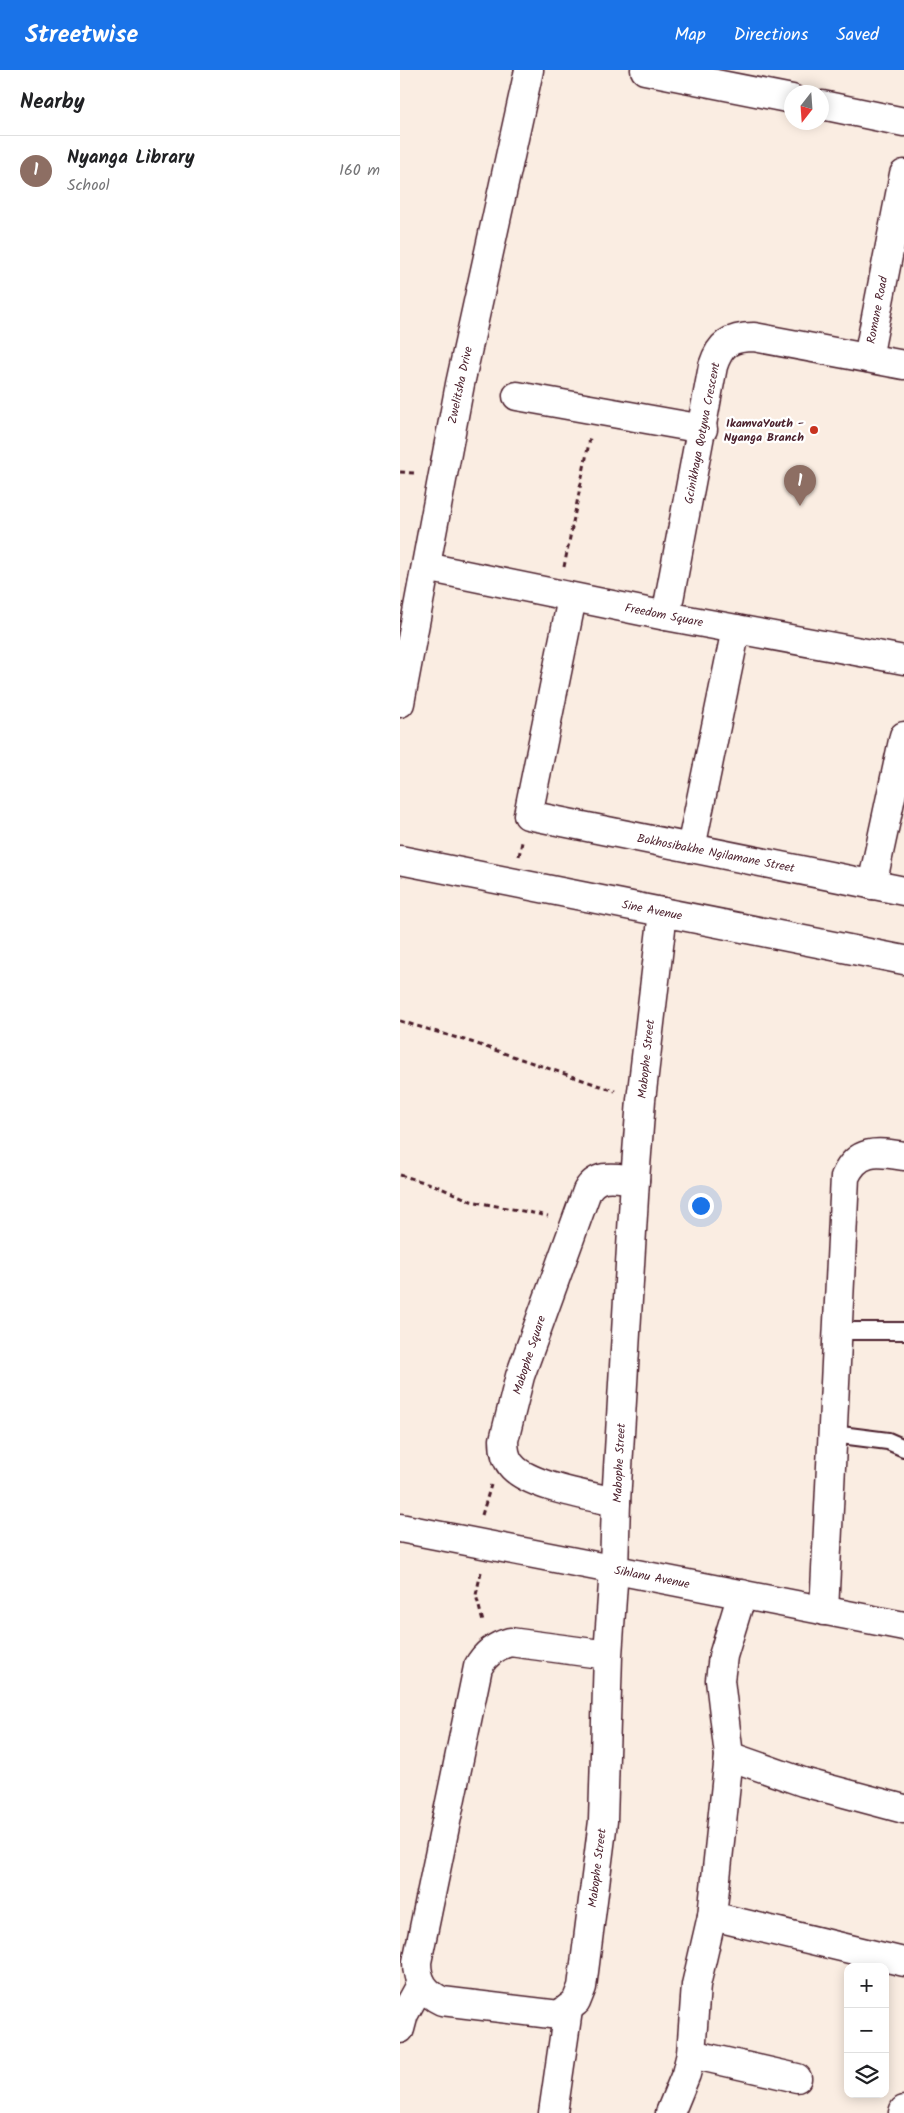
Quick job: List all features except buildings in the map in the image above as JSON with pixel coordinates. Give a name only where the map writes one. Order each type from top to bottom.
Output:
[{"type":"street","name":"Zwelitsha Drive","points":[[400,703],[460,384],[530,70]]},
{"type":"street","points":[[646,70],[724,78],[784,97]]},
{"type":"street","points":[[829,106],[904,122]]},
{"type":"street","name":"Romane Road","points":[[868,358],[904,174]]},
{"type":"street","name":"Gcinikhaya Qotywa Crescent","points":[[666,616],[714,366],[721,348],[730,341],[740,337],[754,337],[904,365]]},
{"type":"street","points":[[517,396],[702,429]]},
{"type":"street","name":"Freedom Square","points":[[426,567],[666,616],[904,660]]},
{"type":"street","points":[[528,815],[565,596]]},
{"type":"street","points":[[691,848],[736,629]]},
{"type":"street","points":[[872,885],[904,736]]},
{"type":"street","name":"Bokhosibakhe Ngilamane Street","points":[[528,815],[904,891]]},
{"type":"street","name":"Sine Avenue","points":[[400,860],[904,960]]},
{"type":"street","name":"Mabophe Street","points":[[568,2010],[576,2002],[582,1986],[603,1821],[608,1655],[635,1180],[641,1100],[663,912]]},
{"type":"street","points":[[824,1611],[845,1177],[849,1168],[863,1156],[881,1152],[904,1156]]},
{"type":"street","name":"Mabophe Square","points":[[506,1456],[504,1440],[520,1376],[586,1191],[597,1179],[607,1177],[635,1180]]},
{"type":"street","points":[[506,1456],[514,1469],[545,1484],[616,1502]]},
{"type":"street","name":"Sihlanu Avenue","points":[[400,1528],[904,1626]]},
{"type":"street","points":[[670,2113],[686,2074],[691,2054],[696,1985],[712,1916],[729,1756],[720,1680],[723,1656],[742,1594]]},
{"type":"street","points":[[568,2010],[559,2015],[547,2015],[442,2000],[426,1991],[421,1984],[417,1973],[417,1962],[475,1676],[482,1659],[491,1650],[510,1642],[608,1655]]},
{"type":"street","points":[[729,1756],[803,1782],[904,1809]]},
{"type":"street","points":[[712,1916],[904,1962]]},
{"type":"street","points":[[400,2029],[404,2014],[421,1984]]},
{"type":"street","points":[[553,2113],[568,2010]]},
{"type":"street","points":[[691,2054],[797,2078]]},
{"type":"lane","points":[[837,1331],[904,1331]]},
{"type":"lane","points":[[833,1434],[888,1441],[904,1448]]},
{"type":"path","points":[[565,596],[596,410]]},
{"type":"path","points":[[514,882],[528,815]]},
{"type":"path","points":[[400,1021],[471,1042],[641,1100]]},
{"type":"path","points":[[400,1175],[434,1185],[471,1201],[576,1221]]},
{"type":"path","points":[[491,1650],[476,1596],[481,1543],[493,1476],[506,1456]]},
{"type":"place","name":"IkamvaYouth - Nyanga Branch","points":[[814,430]]},
{"type":"place","name":"Nyanga Library","points":[[800,506]]}]
